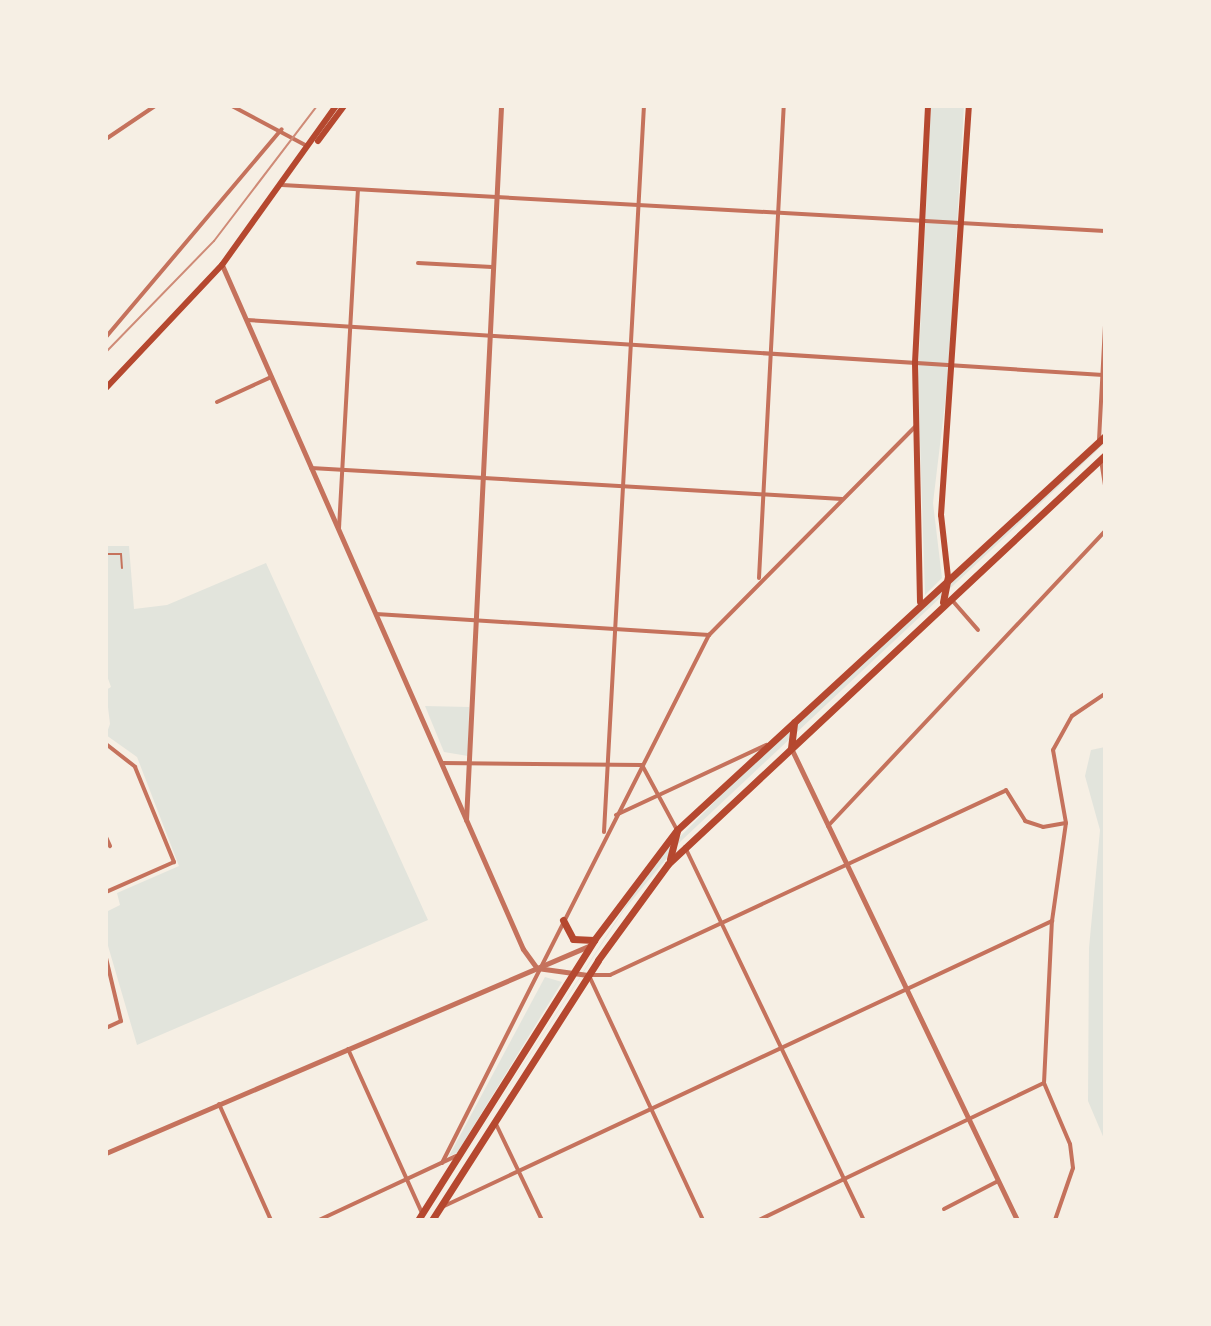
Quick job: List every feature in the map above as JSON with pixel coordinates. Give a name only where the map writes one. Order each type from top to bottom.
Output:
[{"type":"main road","points":[[106,388],[222,265],[309,148],[336,106]]},
{"type":"main road","points":[[309,148],[344,106]]},
{"type":"main road","points":[[920,602],[915,363],[928,106]]},
{"type":"main road","points":[[942,604],[948,577],[941,515],[954,365],[969,106]]},
{"type":"main road","points":[[420,1217],[593,942],[677,830],[920,602],[1103,438]]},
{"type":"main road","points":[[432,1220],[589,975],[668,864],[949,597],[1103,457],[1103,438]]},
{"type":"main road","points":[[834,683],[844,696]]},
{"type":"main road","points":[[791,748],[792,727],[803,711]]},
{"type":"main road","points":[[668,864],[677,830]]},
{"type":"main road","points":[[563,920],[573,939],[593,942]]},
{"type":"street","points":[[107,137],[155,106]]},
{"type":"street","points":[[232,106],[282,129],[309,148]]},
{"type":"street","points":[[466,823],[472,763],[488,337],[501,106]]},
{"type":"street","points":[[604,834],[644,106]]},
{"type":"street","points":[[759,580],[784,106]]},
{"type":"street","points":[[106,337],[282,129]]},
{"type":"street","points":[[282,185],[495,200],[1105,231]]},
{"type":"street","points":[[338,532],[358,191]]},
{"type":"street","points":[[418,263],[492,267]]},
{"type":"street","points":[[222,265],[466,823],[523,949],[537,968],[572,975],[610,975],[1006,790],[1025,821],[1043,827],[1066,823]]},
{"type":"street","points":[[247,320],[1103,375]]},
{"type":"street","points":[[1103,438],[1105,326]]},
{"type":"street","points":[[217,402],[271,377]]},
{"type":"street","points":[[442,1163],[604,834],[709,635],[759,580],[915,427]]},
{"type":"street","points":[[1103,457],[1105,485]]},
{"type":"street","points":[[311,468],[842,499]]},
{"type":"street","points":[[828,826],[1105,531]]},
{"type":"street","points":[[949,597],[978,630]]},
{"type":"street","points":[[374,614],[709,635]]},
{"type":"street","points":[[1055,1220],[1070,1179],[1072,1153],[1044,1083],[1052,921],[1066,823],[1053,750],[1056,738],[1072,716],[1105,694]]},
{"type":"street","points":[[106,744],[135,767],[174,862],[106,892]]},
{"type":"street","points":[[614,816],[658,792],[766,745]]},
{"type":"street","points":[[791,748],[966,1120],[1017,1220]]},
{"type":"street","points":[[440,763],[642,765]]},
{"type":"street","points":[[642,765],[677,830]]},
{"type":"street","points":[[106,837],[110,846]]},
{"type":"street","points":[[685,846],[784,1047],[864,1220]]},
{"type":"street","points":[[440,1208],[1052,921]]},
{"type":"street","points":[[106,1153],[593,942]]},
{"type":"street","points":[[106,958],[121,1021],[106,1028]]},
{"type":"street","points":[[589,975],[703,1220]]},
{"type":"street","points":[[348,1049],[408,1182],[420,1217]]},
{"type":"street","points":[[759,1220],[1044,1083]]},
{"type":"street","points":[[219,1104],[271,1220]]},
{"type":"street","points":[[495,1122],[542,1220]]},
{"type":"street","points":[[319,1220],[408,1182],[459,1155]]},
{"type":"street","points":[[944,1209],[998,1181]]},
{"type":"lane","points":[[106,554],[121,554],[122,568]]},
{"type":"shaded area","points":[[931,106],[964,106],[948,378],[933,503],[942,578],[925,595],[918,378]]},
{"type":"shaded area","points":[[1105,437],[1105,443],[681,841],[624,910],[423,1220],[652,865],[769,747]]},
{"type":"shaded area","points":[[106,546],[129,546],[134,609],[167,605],[266,563],[428,920],[137,1045],[106,939],[106,912],[120,905],[117,893],[179,866],[137,757],[106,735],[110,724],[106,690],[111,687],[106,673]]},
{"type":"shaded area","points":[[425,706],[469,707],[468,756],[444,752]]},
{"type":"shaded area","points":[[1105,747],[1105,1141],[1088,1101],[1089,948],[1100,830],[1085,776],[1091,750]]},
{"type":"shaded area","points":[[545,977],[562,982],[457,1153],[449,1156]]},
{"type":"railway","points":[[106,352],[214,241],[317,106]]}]
